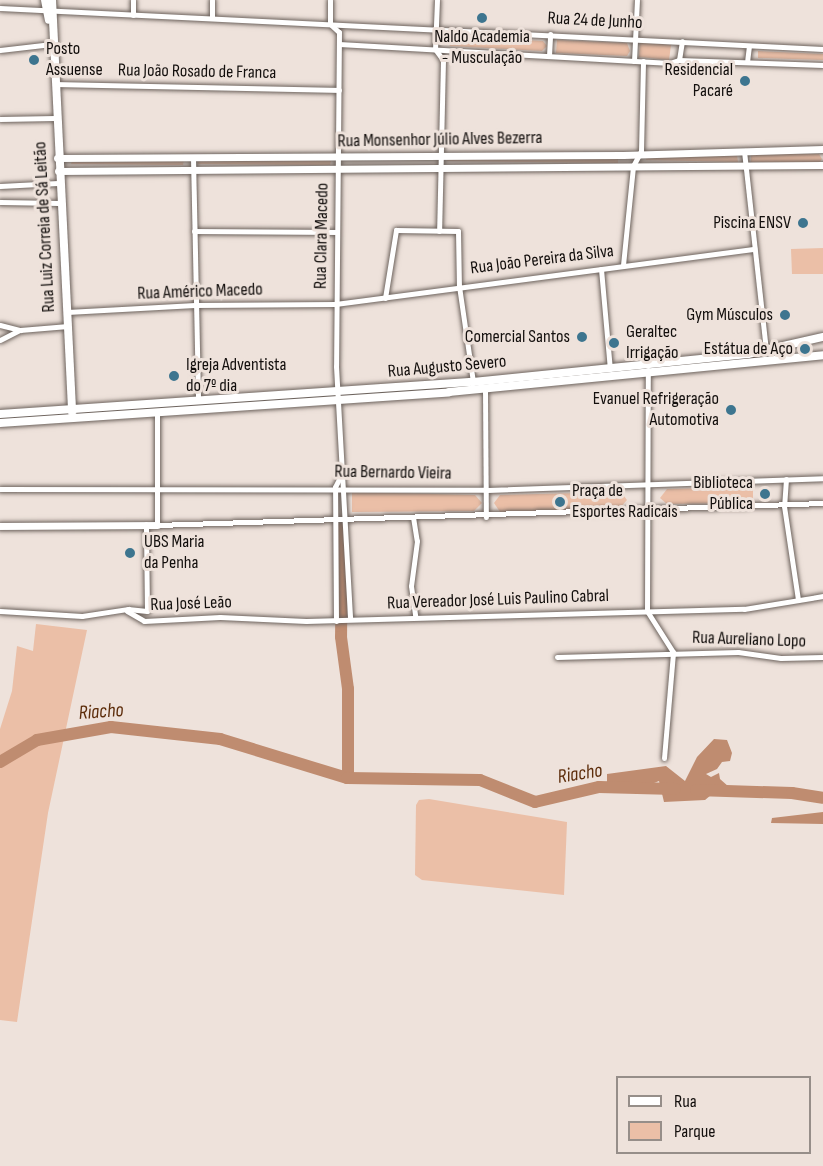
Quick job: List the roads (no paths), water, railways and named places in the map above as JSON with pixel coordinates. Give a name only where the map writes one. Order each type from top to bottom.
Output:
[{"type":"main road","name":"Rua Luiz Correia de Sá Leitão","points":[[45,0],[49,11],[52,44],[72,420]]},
{"type":"main road","name":"Rua Luiz Correia de Sá Leitão","points":[[49,11],[52,0]]},
{"type":"main road","name":"Rua Augusto Severo","points":[[448,388],[473,382],[610,369],[648,369],[819,338]]},
{"type":"main road","points":[[819,338],[823,347],[820,355]]},
{"type":"main road","name":"Rua Augusto Severo","points":[[0,423],[72,420],[448,388],[485,389],[648,369],[820,355]]},
{"type":"main road","name":"Rua Augusto Severo","points":[[0,414],[198,400],[339,396]]},
{"type":"street","points":[[133,0],[133,15]]},
{"type":"street","points":[[212,0],[212,17]]},
{"type":"street","name":"Rua Clara Macedo","points":[[330,0],[330,24],[339,32],[339,166],[335,304],[340,477],[344,487],[350,619]]},
{"type":"street","points":[[437,0],[435,49],[443,60],[438,156],[441,166],[440,231]]},
{"type":"street","points":[[634,61],[637,0]]},
{"type":"street","name":"Rua 24 de Junho","points":[[0,8],[823,49]]},
{"type":"street","points":[[549,56],[550,34]]},
{"type":"street","points":[[679,60],[682,41]]},
{"type":"street","points":[[0,50],[52,44]]},
{"type":"street","name":"Rua 24 de Junho","points":[[339,44],[643,62],[670,63],[679,60],[823,65]]},
{"type":"street","points":[[747,62],[749,46]]},
{"type":"street","points":[[623,265],[633,166],[641,151],[643,62]]},
{"type":"street","name":"Rua João Rosado de Franca","points":[[54,83],[339,90]]},
{"type":"street","points":[[0,119],[56,118]]},
{"type":"street","name":"Rua Monsenhor Júlio Alves Bezerra","points":[[57,158],[623,155],[641,151],[823,149]]},
{"type":"street","points":[[744,151],[766,349]]},
{"type":"street","points":[[193,157],[198,400]]},
{"type":"street","name":"Rua Monsenhor Júlio Alves Bezerra","points":[[58,171],[193,167],[823,165]]},
{"type":"street","points":[[0,186],[58,183]]},
{"type":"street","points":[[0,202],[59,203]]},
{"type":"street","points":[[385,297],[396,230],[458,231],[459,286],[473,382]]},
{"type":"street","points":[[194,231],[336,232]]},
{"type":"street","name":"Rua João Pereira da Silva","points":[[335,304],[754,249]]},
{"type":"street","points":[[601,269],[610,369]]},
{"type":"street","name":"Rua Américo Macedo","points":[[67,312],[195,305],[335,304]]},
{"type":"street","points":[[0,325],[20,330],[68,326]]},
{"type":"street","points":[[0,340],[20,330]]},
{"type":"street","points":[[648,369],[647,610],[673,652],[664,758]]},
{"type":"street","points":[[485,389],[486,517]]},
{"type":"street","points":[[157,413],[157,525]]},
{"type":"street","name":"Rua Clara Macedo","points":[[335,487],[340,477]]},
{"type":"street","name":"Rua Bernardo Vieira","points":[[0,489],[344,487],[487,490],[823,478]]},
{"type":"street","points":[[786,480],[784,506],[798,600]]},
{"type":"street","points":[[335,487],[336,621]]},
{"type":"street","points":[[0,526],[337,520],[346,516],[486,517],[823,503]]},
{"type":"street","points":[[413,517],[417,541],[411,586],[415,616]]},
{"type":"street","points":[[127,611],[147,611],[146,524]]},
{"type":"street","name":"Rua Vereador José Luis Paulino Cabral","points":[[350,619],[744,609],[823,596]]},
{"type":"street","name":"Rua José Leão","points":[[0,611],[82,616],[127,611],[144,621],[220,617],[336,621],[350,619]]},
{"type":"street","points":[[557,657],[673,652]]},
{"type":"street","name":"Rua Aureliano Lopo","points":[[673,652],[823,657]]},
{"type":"waterway","name":"Riacho","points":[[342,528],[341,637],[348,689],[348,778]]},
{"type":"waterway","name":"Riacho","points":[[0,762],[37,740],[111,727],[220,739],[347,778],[480,780],[535,802],[599,787],[675,789]]},
{"type":"waterway","name":"Riacho","points":[[696,790],[792,793],[823,798]]},
{"type":"place","name":"Naldo Academia - Musculação","points":[[482,18]]},
{"type":"place","name":"Posto Assuense","points":[[34,60]]},
{"type":"place","name":"Residencial Pacaré","points":[[745,81]]},
{"type":"place","name":"Piscina ENSV","points":[[803,223]]},
{"type":"place","name":"Gym Músculos","points":[[785,315]]},
{"type":"place","name":"Comercial Santos","points":[[582,337]]},
{"type":"place","name":"Geraltec Irrigação","points":[[614,343]]},
{"type":"place","name":"Estátua de Aço","points":[[805,349]]},
{"type":"place","name":"Igreja Adventista do 7º dia","points":[[174,376]]},
{"type":"place","name":"Evanuel Refrigeração Automotiva","points":[[731,410]]},
{"type":"place","name":"Biblioteca Pública","points":[[765,494]]},
{"type":"place","name":"Praça de Esportes Radicais","points":[[560,502]]},
{"type":"place","name":"UBS Maria da Penha","points":[[130,553]]}]
